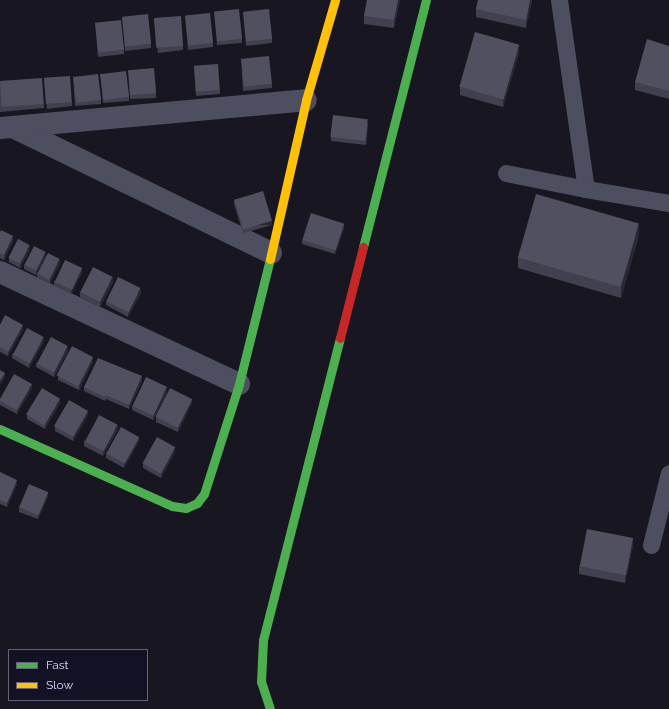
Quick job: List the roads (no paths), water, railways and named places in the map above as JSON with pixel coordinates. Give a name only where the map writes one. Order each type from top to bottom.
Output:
[{"type":"street","points":[[0,429],[172,506],[186,508],[196,503],[204,494],[239,384],[306,100],[335,0]]},
{"type":"street","points":[[270,709],[261,682],[263,640],[426,0]]},
{"type":"street","points":[[7,128],[306,100]]},
{"type":"street","points":[[7,128],[271,253]]},
{"type":"street","points":[[0,272],[239,384]]},
{"type":"lane","points":[[559,0],[586,189]]},
{"type":"lane","points":[[506,173],[586,189],[669,203]]},
{"type":"lane","points":[[651,545],[669,473]]}]
